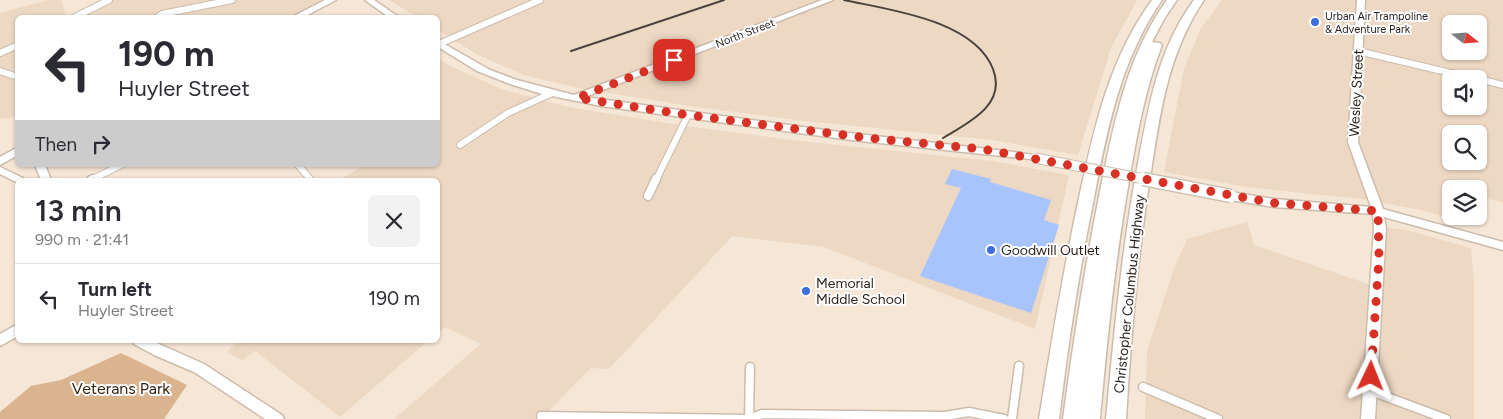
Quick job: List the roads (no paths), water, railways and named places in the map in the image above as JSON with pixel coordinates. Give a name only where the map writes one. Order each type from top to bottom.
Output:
[{"type":"highway","points":[[1049,419],[1067,298],[1099,142],[1124,58],[1135,34],[1157,0]]},
{"type":"highway","points":[[1073,419],[1090,289],[1118,140],[1143,50],[1158,20],[1172,0]]},
{"type":"highway","name":"Christopher Columbus Highway","points":[[1090,419],[1107,275],[1131,134],[1155,46],[1165,26],[1183,0]]},
{"type":"highway","name":"Christopher Columbus Highway","points":[[1116,419],[1133,238],[1153,115],[1162,76],[1173,43],[1199,0]]},
{"type":"street","points":[[79,15],[109,0]]},
{"type":"street","points":[[160,15],[232,0]]},
{"type":"street","points":[[300,15],[332,0]]},
{"type":"street","points":[[369,0],[392,15]]},
{"type":"street","points":[[440,43],[540,0]]},
{"type":"street","name":"North Street","points":[[577,98],[829,0]]},
{"type":"street","name":"Wesley Street","points":[[1361,0],[1353,142],[1355,152],[1378,211]]},
{"type":"street","points":[[440,45],[486,72],[523,85],[577,98],[688,115],[868,138],[982,149],[1274,203],[1378,211],[1503,246]]},
{"type":"street","points":[[0,53],[15,46]]},
{"type":"street","points":[[1358,51],[1442,71]]},
{"type":"street","points":[[0,71],[15,76]]},
{"type":"street","points":[[1487,81],[1503,85]]},
{"type":"street","points":[[460,145],[508,113],[552,93]]},
{"type":"street","points":[[648,196],[688,115]]},
{"type":"street","points":[[0,162],[15,152]]},
{"type":"street","points":[[95,178],[116,167]]},
{"type":"street","points":[[300,167],[309,178]]},
{"type":"street","points":[[0,170],[15,178]]},
{"type":"street","points":[[1368,419],[1379,258],[1378,211]]},
{"type":"street","points":[[0,341],[15,331]]},
{"type":"street","points":[[144,343],[198,368],[276,419]]},
{"type":"street","points":[[750,366],[750,419]]},
{"type":"street","points":[[1012,419],[1019,366]]},
{"type":"street","points":[[1143,387],[1218,419]]},
{"type":"street","points":[[1371,391],[1446,419]]},
{"type":"street","points":[[541,416],[750,419],[762,414],[903,418],[945,416],[969,412],[1004,419]]},
{"type":"railway","points":[[571,51],[724,0]]},
{"type":"railway","points":[[844,0],[906,13],[929,20],[950,28],[968,39],[983,52],[993,69],[996,82],[995,93],[983,111],[943,138]]},
{"type":"place","name":"Urban Air Trampoline & Adventure Park","points":[[1315,22]]},
{"type":"place","name":"Goodwill Outlet","points":[[991,250]]},
{"type":"place","name":"Memorial Middle School","points":[[806,291]]},
{"type":"park label","name":"Veterans Park","points":[[121,388]]}]
